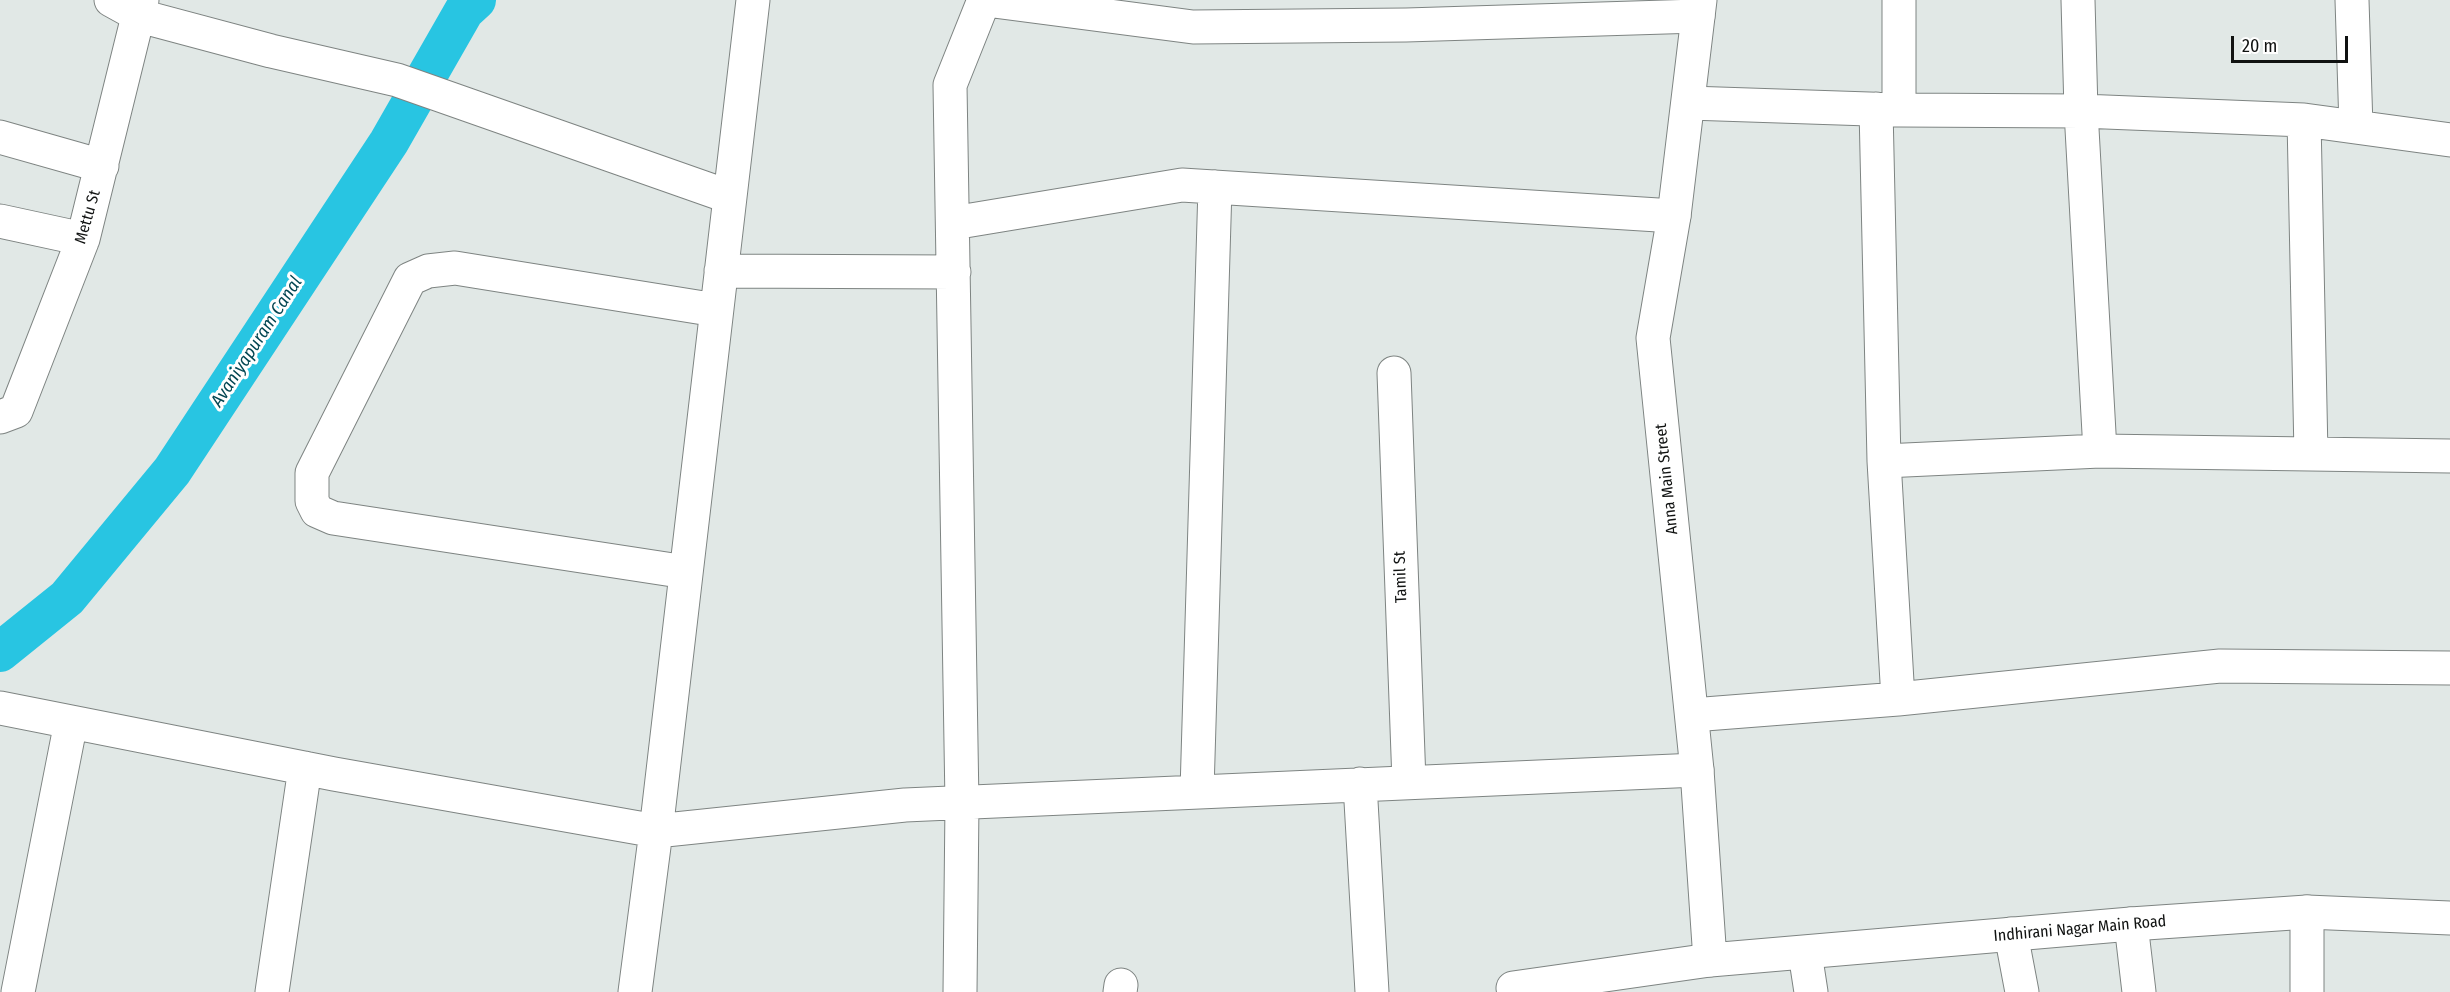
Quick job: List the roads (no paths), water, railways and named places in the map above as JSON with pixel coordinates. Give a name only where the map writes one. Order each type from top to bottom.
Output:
[{"type":"street","points":[[111,0],[271,51],[397,80],[730,196]]},
{"type":"street","points":[[635,992],[656,831],[753,0]]},
{"type":"street","points":[[960,992],[962,803],[950,85],[985,0],[1193,27],[1406,25],[1699,8]]},
{"type":"street","points":[[1898,699],[1884,461],[1888,109],[1899,0]]},
{"type":"street","points":[[2078,0],[2081,111],[2100,451]]},
{"type":"street","points":[[2352,0],[2356,127]]},
{"type":"street","name":"Mettu St","points":[[0,417],[16,411],[83,239],[141,8]]},
{"type":"street","name":"Anna Main Street","points":[[1699,8],[1674,216],[1653,338],[1692,715],[1710,960]]},
{"type":"street","points":[[1689,103],[1888,109],[2081,111],[2304,120],[2450,140]]},
{"type":"street","points":[[2304,120],[2311,454]]},
{"type":"street","points":[[0,137],[102,166]]},
{"type":"street","points":[[953,223],[1182,185],[1674,216]]},
{"type":"street","points":[[1197,791],[1215,187]]},
{"type":"street","points":[[0,221],[83,239]]},
{"type":"street","points":[[686,572],[333,518],[317,511],[312,501],[312,473],[410,279],[428,271],[455,268],[716,310]]},
{"type":"street","points":[[721,271],[954,272]]},
{"type":"street","name":"Tamil St","points":[[1394,373],[1409,782]]},
{"type":"street","points":[[1884,461],[2100,451],[2450,456]]},
{"type":"street","points":[[1692,715],[1898,699],[2220,666],[2450,668]]},
{"type":"street","points":[[0,708],[305,768],[656,831],[905,806],[1697,770]]},
{"type":"street","points":[[18,992],[71,722]]},
{"type":"street","points":[[272,992],[305,768]]},
{"type":"street","points":[[1360,784],[1372,992]]},
{"type":"street","points":[[2307,912],[2307,992]]},
{"type":"street","name":"Indhirani Nagar Main Road","points":[[1513,988],[1710,960],[2131,924],[2307,912],[2450,918]]},
{"type":"street","points":[[2131,924],[2139,992]]},
{"type":"street","points":[[2011,934],[2022,992]]},
{"type":"street","points":[[1805,953],[1811,992]]},
{"type":"waterway","name":"Avaniyapuram Canal","points":[[0,652],[67,598],[172,471],[389,142],[464,11],[476,0]]}]
